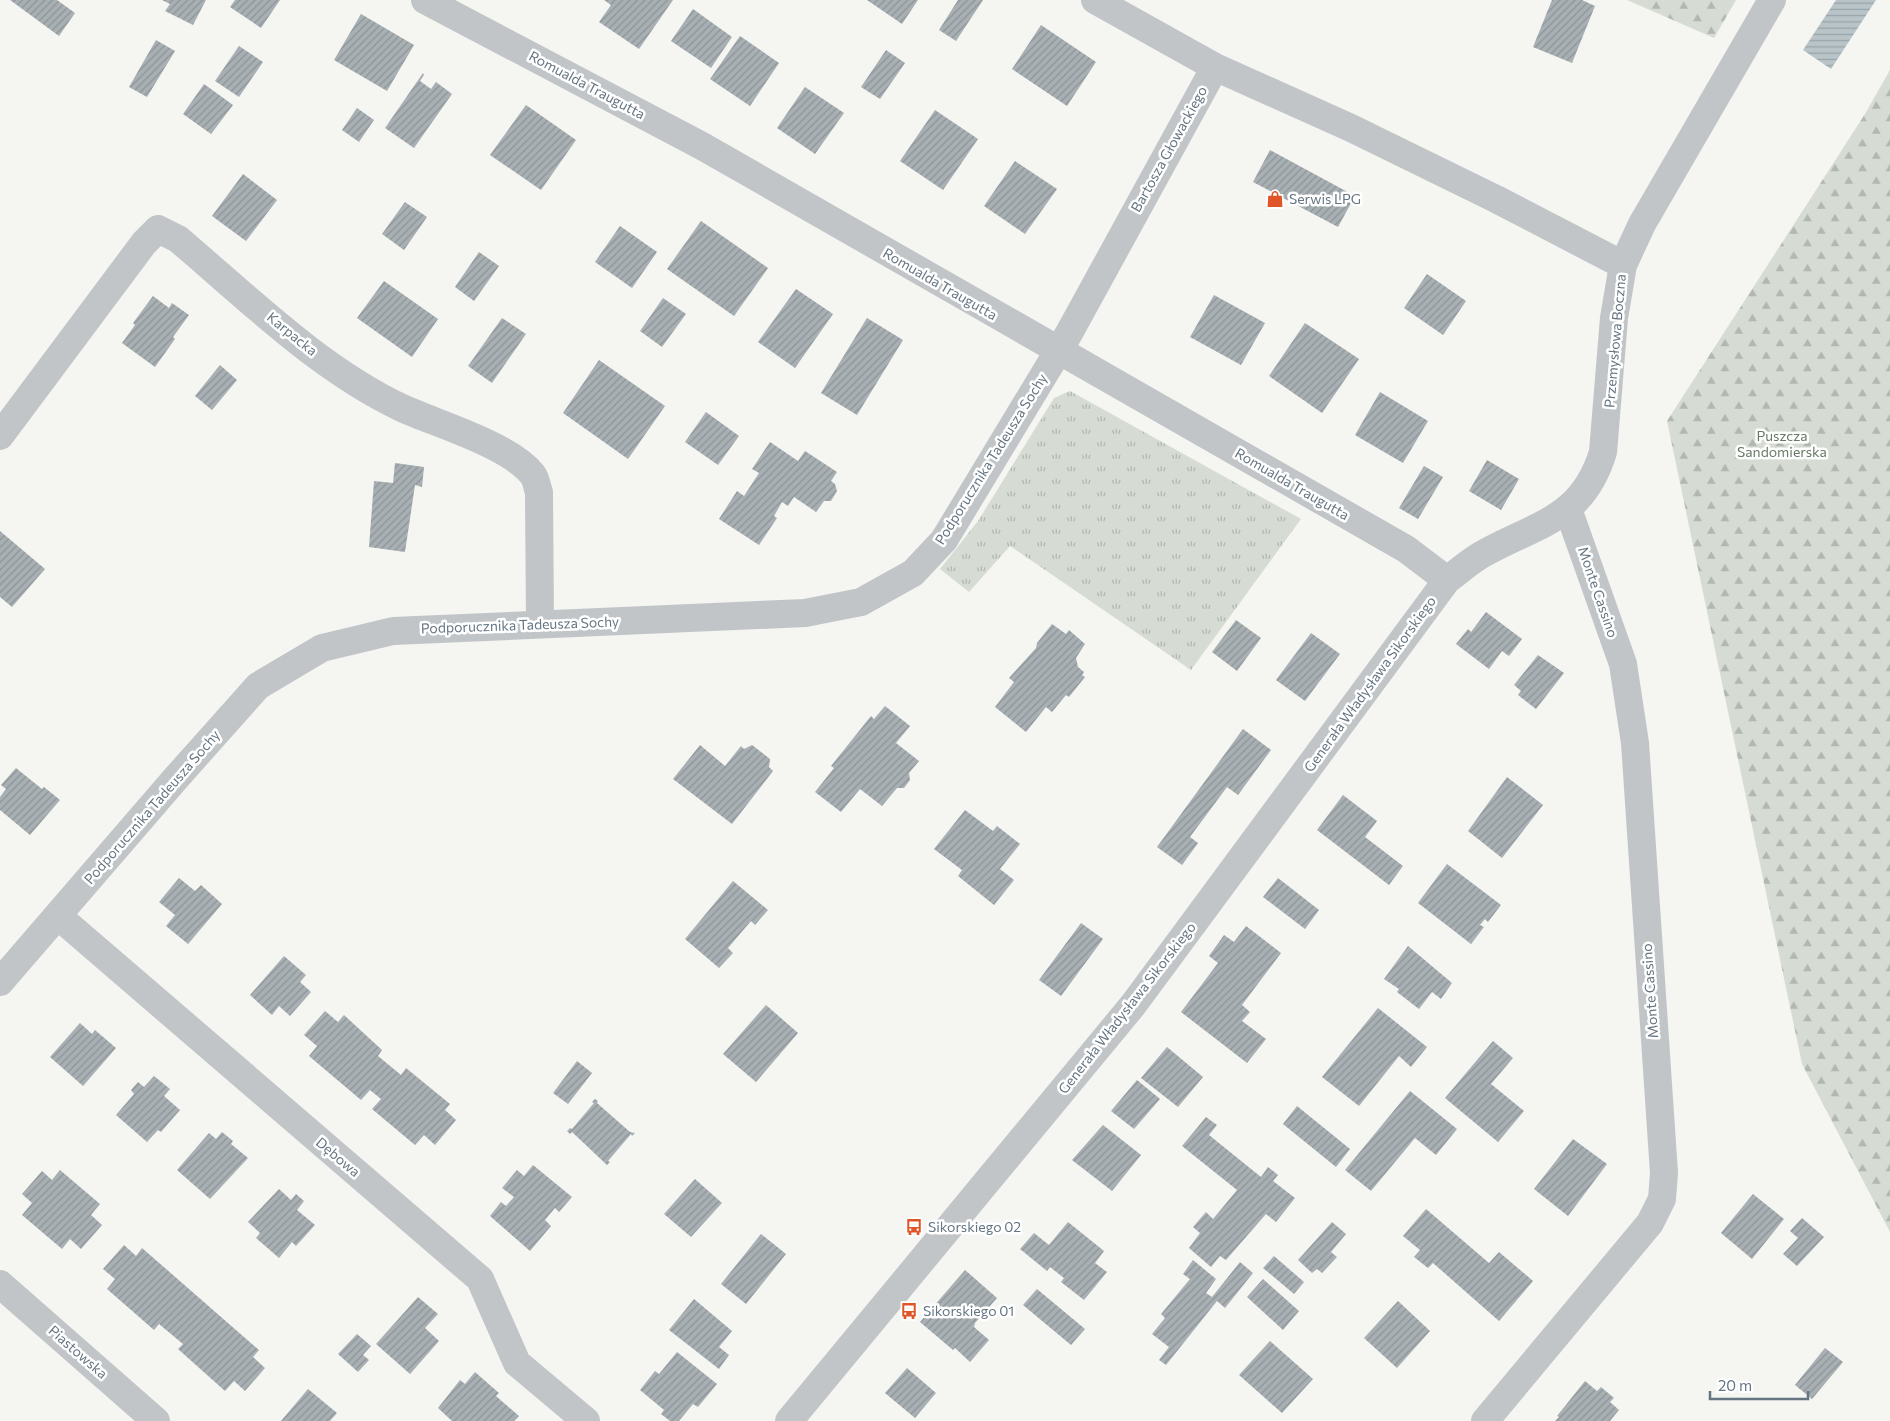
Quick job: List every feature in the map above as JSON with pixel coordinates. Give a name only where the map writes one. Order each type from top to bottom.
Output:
[{"type":"street","name":"Romualda Traugutta","points":[[425,0],[702,146],[1058,352],[1406,549],[1447,580]]},
{"type":"street","points":[[1095,0],[1215,67],[1351,128],[1496,199],[1622,265]]},
{"type":"street","name":"Przemysłowa Boczna","points":[[1447,580],[1480,555],[1519,537],[1568,509],[1580,498],[1589,484],[1603,452],[1614,318],[1622,265],[1642,224],[1772,0]]},
{"type":"street","name":"Bartosza Głowackiego","points":[[1058,352],[1215,67]]},
{"type":"street","name":"Karpacka","points":[[0,436],[144,243],[158,229],[178,240],[303,344],[341,373],[384,399],[490,445],[523,464],[534,476],[539,492],[540,624]]},
{"type":"street","name":"Podporucznika Tadeusza Sochy","points":[[0,982],[258,686],[322,648],[393,631],[805,613],[861,602],[913,573],[944,540],[1058,352]]},
{"type":"street","name":"Monte Cassino","points":[[1485,1421],[1650,1223],[1662,1199],[1664,1173],[1635,743],[1623,664],[1568,509]]},
{"type":"street","name":"Generała Władysława Sikorskiego","points":[[789,1421],[1138,997],[1447,580]]},
{"type":"street","name":"Dębowa","points":[[58,916],[480,1279],[517,1363],[586,1421]]},
{"type":"street","name":"Piastowska","points":[[0,1284],[156,1421]]},
{"type":"green space","points":[[1627,0],[1736,0],[1714,38]]},
{"type":"green space","name":"Puszcza Sandomierska","points":[[1890,70],[1890,1232],[1802,1064],[1667,421],[1865,114]]},
{"type":"green space","points":[[1070,391],[1301,519],[1191,670],[1010,546],[969,592],[940,569],[978,521],[1054,398]]},
{"type":"shaded area","points":[[1836,0],[1876,0],[1831,69],[1803,50]]},
{"type":"building","points":[[10,0],[57,0],[75,13],[59,36]]},
{"type":"building","points":[[162,0],[206,0],[193,25],[165,11],[170,4]]},
{"type":"building","points":[[235,0],[280,0],[261,28],[230,7]]},
{"type":"building","points":[[604,0],[673,0],[639,49],[599,22],[611,5]]},
{"type":"building","points":[[867,0],[918,0],[902,24]]},
{"type":"building","points":[[958,0],[983,0],[956,41],[939,30]]},
{"type":"building","points":[[1552,0],[1582,0],[1595,6],[1572,63],[1533,47]]},
{"type":"building","points":[[693,9],[732,37],[711,68],[671,41]]},
{"type":"building","points":[[361,14],[414,45],[387,91],[334,60]]},
{"type":"building","points":[[1041,25],[1096,62],[1067,106],[1012,69]]},
{"type":"building","points":[[740,36],[779,63],[750,106],[710,79]]},
{"type":"building","points":[[156,40],[175,51],[147,97],[129,87]]},
{"type":"building","points":[[239,46],[263,62],[239,97],[215,81]]},
{"type":"building","points":[[886,50],[905,63],[880,99],[861,87]]},
{"type":"building","points":[[423,73],[424,75],[420,81],[431,89],[436,82],[452,94],[414,148],[385,128]]},
{"type":"building","points":[[204,84],[233,105],[211,134],[183,114]]},
{"type":"building","points":[[805,87],[844,113],[815,154],[777,128]]},
{"type":"building","points":[[526,105],[576,140],[541,190],[490,155]]},
{"type":"building","points":[[357,108],[374,120],[359,142],[342,130]]},
{"type":"building","points":[[935,110],[978,139],[943,190],[900,161]]},
{"type":"building","points":[[1270,150],[1355,196],[1338,227],[1253,182]]},
{"type":"building","points":[[1015,161],[1057,189],[1025,234],[984,206]]},
{"type":"building","points":[[243,174],[277,200],[246,241],[212,216]]},
{"type":"building","points":[[405,202],[427,217],[404,250],[382,234]]},
{"type":"building","points":[[701,221],[768,268],[734,316],[667,269]]},
{"type":"building","points":[[620,226],[657,252],[632,288],[595,262]]},
{"type":"building","points":[[479,252],[499,266],[474,301],[455,287]]},
{"type":"building","points":[[1427,274],[1466,301],[1443,335],[1404,308]]},
{"type":"building","points":[[384,281],[438,319],[412,357],[357,318]]},
{"type":"building","points":[[796,289],[833,314],[795,368],[758,342]]},
{"type":"building","points":[[1214,295],[1265,323],[1241,365],[1190,337]]},
{"type":"building","points":[[153,296],[169,308],[172,303],[189,315],[155,367],[122,343],[135,325],[133,323]]},
{"type":"building","points":[[663,298],[686,314],[662,347],[640,331]]},
{"type":"building","points":[[502,318],[526,334],[492,383],[468,366]]},
{"type":"building","points":[[867,318],[903,340],[857,415],[821,393]]},
{"type":"building","points":[[1305,323],[1359,359],[1322,413],[1269,376]]},
{"type":"building","points":[[599,360],[665,406],[628,459],[563,413]]},
{"type":"building","points":[[220,365],[237,380],[212,410],[195,396]]},
{"type":"building","points":[[1380,392],[1428,421],[1403,463],[1355,435]]},
{"type":"building","points":[[706,412],[739,436],[718,465],[685,442]]},
{"type":"building","points":[[770,442],[798,461],[805,451],[837,472],[831,481],[835,484],[837,491],[831,501],[824,501],[816,512],[794,497],[788,506],[782,502],[774,516],[777,518],[759,545],[719,519],[737,491],[744,496],[759,473],[752,469]]},
{"type":"building","points":[[1487,460],[1519,479],[1501,510],[1469,491]]},
{"type":"building","points":[[395,463],[424,467],[422,487],[415,485],[405,552],[369,547],[374,481],[393,483]]},
{"type":"building","points":[[1424,466],[1443,477],[1418,519],[1399,508]]},
{"type":"building","points":[[0,531],[45,569],[12,607],[0,597]]},
{"type":"building","points":[[1486,612],[1522,639],[1509,656],[1502,651],[1489,669],[1456,644],[1468,629],[1471,632]]},
{"type":"building","points":[[1236,620],[1261,638],[1237,671],[1212,652]]},
{"type":"building","points":[[1052,624],[1066,634],[1069,630],[1085,644],[1076,658],[1078,667],[1084,672],[1082,675],[1085,677],[1069,697],[1066,695],[1052,712],[1046,707],[1026,732],[995,707],[1014,682],[1009,678],[1036,648],[1037,643]]},
{"type":"building","points":[[1311,633],[1340,654],[1305,701],[1276,680]]},
{"type":"building","points":[[1538,655],[1564,673],[1536,709],[1518,695],[1521,691],[1514,685]]},
{"type":"building","points":[[885,706],[910,726],[896,743],[919,761],[909,773],[910,780],[904,788],[897,788],[882,806],[860,789],[841,812],[815,792],[834,768],[831,766],[871,716],[874,719]]},
{"type":"building","points":[[1243,729],[1271,750],[1238,795],[1227,787],[1190,837],[1198,843],[1182,865],[1157,847]]},
{"type":"building","points":[[700,745],[725,766],[741,746],[744,749],[752,745],[770,759],[769,767],[773,771],[732,824],[673,779]]},
{"type":"building","points":[[16,768],[42,789],[44,787],[60,800],[30,835],[0,810],[0,797],[6,789],[1,785]]},
{"type":"building","points":[[1507,777],[1543,805],[1502,858],[1468,831]]},
{"type":"building","points":[[1343,795],[1377,821],[1365,837],[1403,866],[1389,885],[1317,830]]},
{"type":"building","points":[[965,810],[993,831],[997,826],[1020,844],[1000,869],[1014,880],[994,905],[958,876],[962,870],[934,849]]},
{"type":"building","points":[[1447,864],[1501,905],[1488,922],[1485,919],[1480,925],[1484,927],[1471,944],[1418,903]]},
{"type":"building","points":[[179,878],[195,891],[201,885],[222,904],[188,944],[166,926],[175,915],[159,902]]},
{"type":"building","points":[[1278,878],[1319,910],[1305,929],[1263,897]]},
{"type":"building","points":[[733,881],[768,910],[755,925],[751,921],[728,948],[733,953],[719,968],[685,939]]},
{"type":"building","points":[[1081,923],[1103,939],[1061,996],[1039,980]]},
{"type":"building","points":[[1246,926],[1281,953],[1242,1005],[1250,1012],[1242,1021],[1266,1039],[1247,1063],[1181,1012],[1218,963],[1209,956],[1224,935],[1234,942]]},
{"type":"building","points":[[1408,946],[1452,983],[1441,999],[1432,992],[1419,1009],[1397,992],[1399,989],[1384,979]]},
{"type":"building","points":[[284,956],[306,975],[300,982],[311,992],[290,1016],[279,1006],[272,1015],[250,995]]},
{"type":"building","points":[[766,1005],[798,1033],[756,1082],[723,1054]]},
{"type":"building","points":[[1378,1008],[1427,1047],[1411,1067],[1399,1056],[1359,1106],[1322,1077]]},
{"type":"building","points":[[325,1011],[338,1022],[344,1015],[382,1050],[378,1056],[401,1075],[406,1068],[450,1104],[445,1110],[456,1120],[435,1145],[424,1135],[415,1145],[372,1109],[381,1099],[370,1090],[361,1100],[309,1056],[317,1046],[304,1035]]},
{"type":"building","points":[[80,1023],[92,1034],[95,1030],[116,1048],[83,1086],[50,1057]]},
{"type":"building","points":[[1493,1041],[1513,1058],[1491,1084],[1524,1111],[1498,1142],[1445,1098]]},
{"type":"building","points":[[1167,1047],[1203,1077],[1178,1107],[1141,1078]]},
{"type":"building","points":[[577,1061],[592,1073],[568,1104],[553,1093]]},
{"type":"building","points":[[154,1076],[170,1089],[164,1096],[180,1110],[161,1132],[158,1130],[147,1142],[116,1115],[134,1094],[131,1090],[138,1082],[144,1087]]},
{"type":"building","points":[[1137,1080],[1160,1099],[1134,1129],[1111,1111]]},
{"type":"building","points":[[1410,1091],[1457,1129],[1436,1155],[1415,1138],[1371,1191],[1345,1170]]},
{"type":"building","points":[[595,1099],[598,1101],[597,1103],[630,1132],[635,1133],[632,1136],[631,1134],[608,1161],[610,1162],[607,1165],[572,1132],[570,1134],[567,1131],[570,1128],[572,1129],[594,1103],[592,1102]]},
{"type":"building","points":[[1297,1106],[1350,1149],[1336,1167],[1283,1124]]},
{"type":"building","points":[[1206,1117],[1217,1125],[1209,1135],[1261,1177],[1268,1167],[1278,1175],[1273,1181],[1295,1198],[1276,1222],[1266,1214],[1226,1260],[1220,1256],[1211,1267],[1189,1248],[1200,1233],[1193,1227],[1206,1212],[1213,1219],[1237,1190],[1182,1146]]},
{"type":"building","points":[[1103,1125],[1141,1155],[1112,1191],[1072,1160]]},
{"type":"building","points":[[222,1132],[233,1141],[231,1144],[248,1158],[210,1199],[177,1170],[209,1133],[216,1139]]},
{"type":"building","points":[[1573,1139],[1607,1164],[1568,1216],[1534,1189]]},
{"type":"building","points":[[533,1165],[572,1197],[559,1212],[555,1208],[545,1220],[551,1226],[530,1251],[490,1216],[501,1202],[506,1206],[514,1197],[502,1188],[517,1170],[524,1176]]},
{"type":"building","points":[[60,1170],[100,1204],[91,1215],[102,1225],[81,1249],[70,1239],[62,1249],[22,1215],[32,1203],[22,1194],[42,1171],[52,1180]]},
{"type":"building","points":[[695,1179],[722,1203],[691,1237],[664,1214]]},
{"type":"building","points":[[279,1189],[291,1200],[296,1194],[304,1201],[297,1210],[315,1225],[296,1246],[292,1242],[279,1258],[256,1238],[260,1233],[248,1222]]},
{"type":"building","points":[[1753,1194],[1784,1219],[1752,1259],[1721,1233]]},
{"type":"building","points":[[1426,1209],[1489,1263],[1499,1252],[1533,1281],[1499,1321],[1433,1263],[1428,1268],[1414,1257],[1420,1250],[1403,1236]]},
{"type":"building","points":[[1802,1218],[1824,1237],[1797,1266],[1783,1254],[1798,1238],[1790,1231]]},
{"type":"building","points":[[1068,1222],[1104,1251],[1095,1263],[1107,1272],[1084,1300],[1061,1282],[1064,1278],[1050,1267],[1047,1271],[1020,1249],[1034,1233],[1049,1245]]},
{"type":"building","points":[[1332,1222],[1346,1234],[1331,1252],[1337,1257],[1322,1273],[1317,1269],[1312,1273],[1298,1260]]},
{"type":"building","points":[[761,1234],[786,1254],[746,1304],[721,1284]]},
{"type":"building","points":[[124,1245],[136,1256],[142,1248],[259,1350],[253,1357],[265,1368],[245,1391],[234,1381],[225,1391],[178,1349],[183,1344],[159,1324],[154,1330],[107,1289],[115,1279],[103,1269]]},
{"type":"building","points":[[1274,1256],[1304,1282],[1294,1294],[1263,1268]]},
{"type":"building","points":[[1193,1260],[1216,1279],[1206,1293],[1212,1297],[1240,1262],[1253,1273],[1225,1308],[1217,1301],[1166,1365],[1159,1360],[1169,1347],[1152,1334],[1165,1318],[1161,1314],[1190,1279],[1183,1274]]},
{"type":"building","points":[[965,1270],[997,1298],[975,1323],[974,1327],[989,1340],[970,1362],[955,1348],[953,1350],[920,1322]]},
{"type":"building","points":[[1263,1279],[1299,1311],[1283,1330],[1247,1297]]},
{"type":"building","points":[[1037,1289],[1085,1329],[1071,1345],[1023,1305]]},
{"type":"building","points":[[418,1297],[438,1314],[425,1328],[439,1341],[410,1374],[376,1344]]},
{"type":"building","points":[[694,1299],[732,1331],[719,1347],[729,1355],[719,1369],[669,1330]]},
{"type":"building","points":[[1398,1301],[1430,1331],[1397,1368],[1364,1338]]},
{"type":"building","points":[[357,1334],[371,1346],[363,1355],[369,1360],[358,1372],[338,1354]]},
{"type":"building","points":[[1270,1341],[1313,1379],[1282,1413],[1239,1375]]},
{"type":"building","points":[[1825,1348],[1843,1362],[1812,1399],[1795,1385]]},
{"type":"building","points":[[677,1352],[717,1384],[698,1407],[693,1404],[679,1421],[670,1421],[661,1414],[664,1410],[640,1390],[655,1371],[659,1374]]},
{"type":"building","points":[[907,1368],[936,1393],[915,1418],[885,1393]]},
{"type":"building","points":[[475,1372],[499,1393],[496,1396],[519,1416],[514,1421],[452,1421],[438,1408],[460,1380],[465,1384]]},
{"type":"building","points":[[1585,1381],[1597,1391],[1601,1387],[1614,1398],[1610,1402],[1619,1410],[1610,1421],[1555,1421],[1559,1417],[1557,1416]]},
{"type":"building","points":[[308,1389],[337,1413],[330,1421],[281,1421]]},
{"type":"place","name":"Serwis LPG","points":[[1275,199]]},
{"type":"place","name":"Sikorskiego 02","points":[[914,1227]]},
{"type":"place","name":"Sikorskiego 01","points":[[909,1311]]}]
